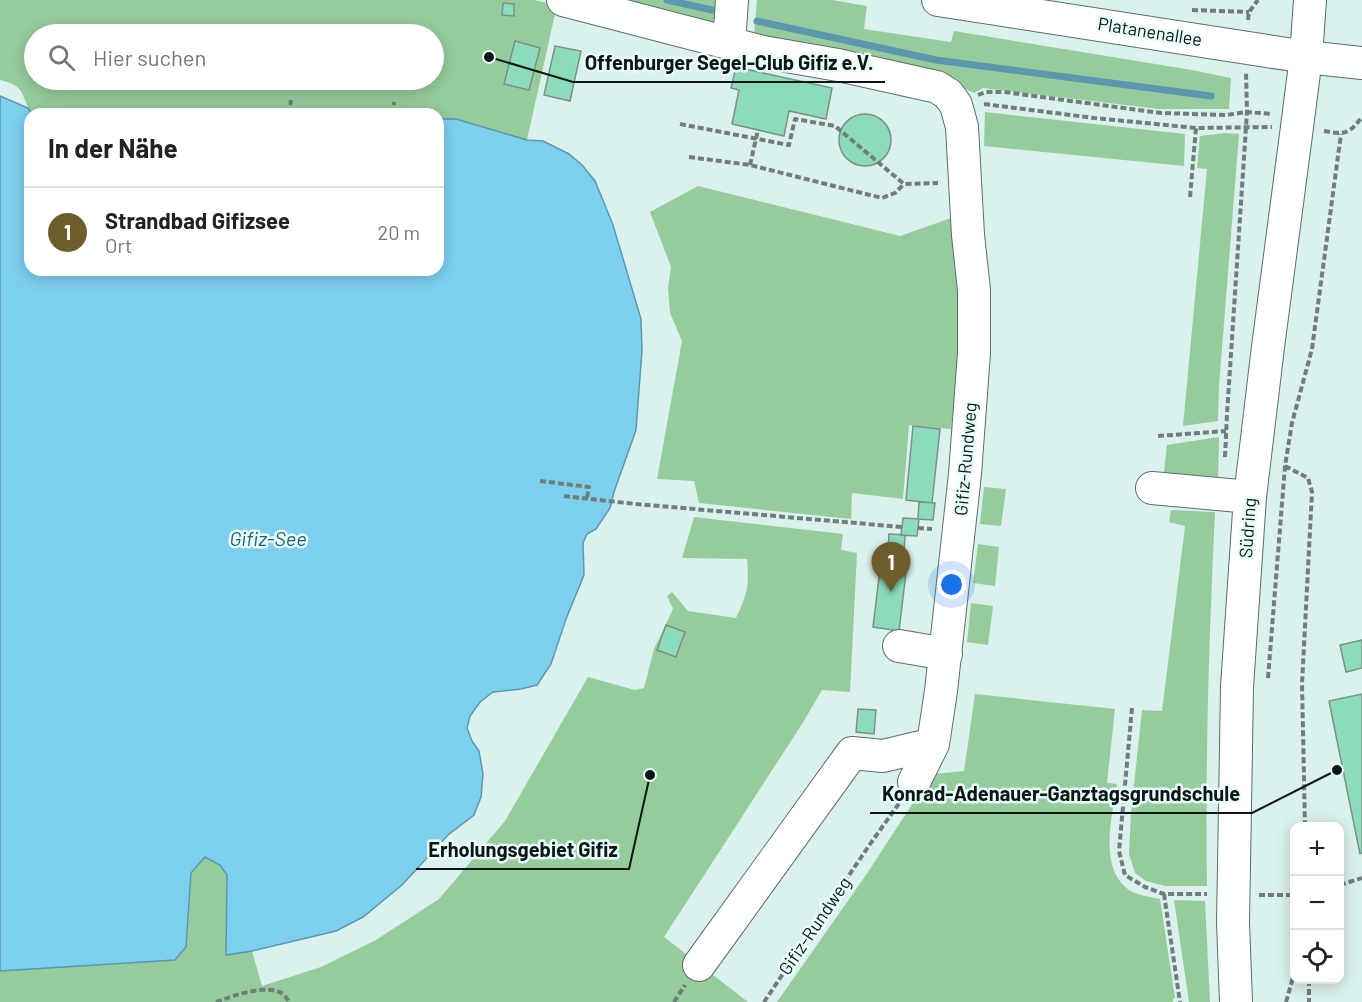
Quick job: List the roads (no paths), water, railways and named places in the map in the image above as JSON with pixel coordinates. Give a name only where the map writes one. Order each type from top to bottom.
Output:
[{"type":"street","points":[[563,0],[729,44],[732,0]]},
{"type":"street","name":"Platanenallee","points":[[938,0],[1306,57],[1362,63]]},
{"type":"street","name":"Südring","points":[[1236,1002],[1233,922],[1237,496],[1266,358],[1306,57],[1310,0]]},
{"type":"street","name":"Gifiz-Rundweg","points":[[729,44],[937,87],[948,94],[956,105],[962,128],[968,235],[974,290],[974,353],[965,474],[946,654],[933,744],[914,782]]},
{"type":"street","points":[[1152,488],[1237,496]]},
{"type":"street","points":[[899,646],[946,654]]},
{"type":"street","points":[[699,965],[852,753],[883,756],[933,744]]},
{"type":"water","name":"Gifiz-See","points":[[0,96],[28,108],[24,108],[24,276],[444,276],[444,119],[456,119],[527,140],[543,141],[569,154],[595,181],[613,225],[641,319],[642,350],[636,430],[610,508],[596,529],[587,534],[583,543],[584,575],[551,664],[537,685],[493,692],[480,702],[470,716],[467,728],[479,751],[483,774],[481,797],[474,815],[448,835],[402,885],[363,917],[336,931],[226,955],[227,875],[220,865],[205,857],[191,873],[186,947],[175,960],[0,971]]},
{"type":"waterway","points":[[667,0],[712,10]]},
{"type":"waterway","points":[[757,21],[936,60],[1211,96]]},
{"type":"place","name":"Offenburger Segel-Club Gifiz e.V.","points":[[489,57]]},
{"type":"place","name":"Strandbad Gifizsee","points":[[891,592]]},
{"type":"place","name":"Konrad-Adenauer-Ganztagsgrundschule","points":[[1337,770]]},
{"type":"place","name":"Erholungsgebiet Gifiz","points":[[650,775]]}]
